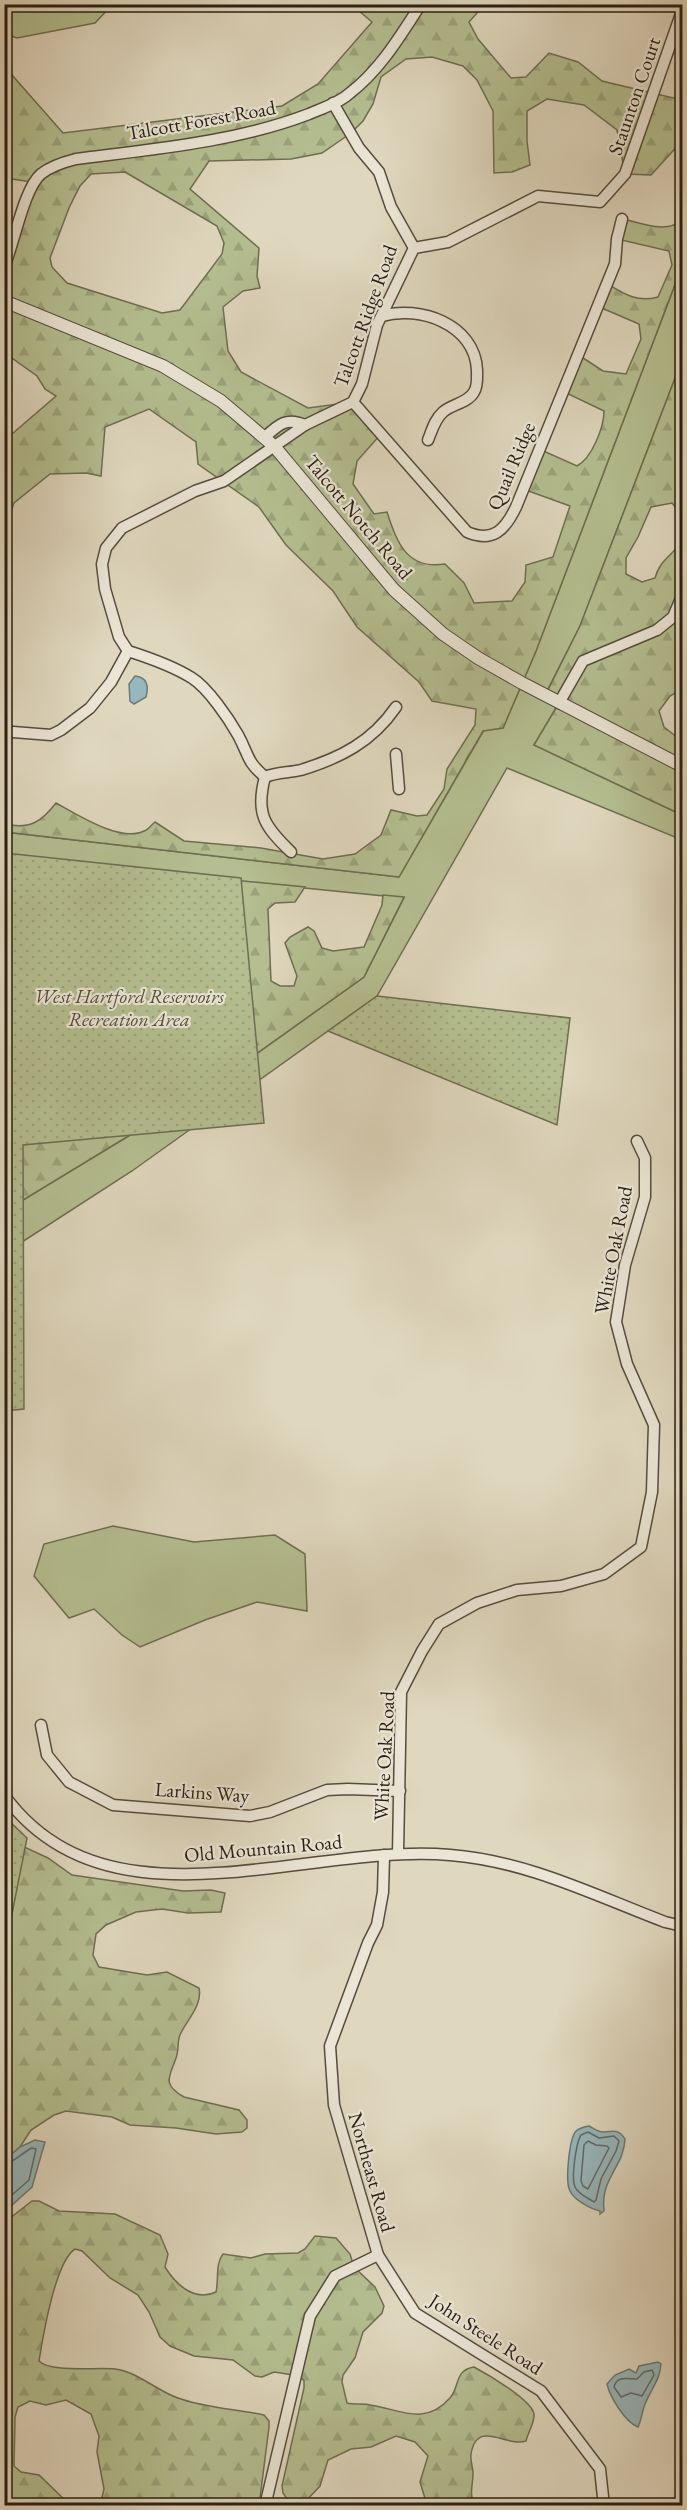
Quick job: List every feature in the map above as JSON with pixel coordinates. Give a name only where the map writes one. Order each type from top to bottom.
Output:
[{"type":"street","name":"Talcott Forest Road","points":[[4,267],[29,191],[41,174],[56,165],[76,159],[245,134],[282,124],[333,103],[349,95],[379,67],[422,4]]},
{"type":"street","name":"Staunton Court","points":[[414,248],[448,242],[538,196],[600,202],[625,174],[682,11]]},
{"type":"street","name":"Talcott Ridge Road","points":[[128,651],[119,637],[105,589],[102,564],[106,548],[122,528],[195,491],[224,481],[270,441],[282,422],[294,420],[305,425],[353,402],[362,384],[372,339],[414,248],[391,207],[380,172],[359,148],[333,103]]},
{"type":"street","name":"Quail Ridge","points":[[353,402],[467,532],[478,537],[489,537],[508,523],[516,507],[615,264],[617,239],[622,219]]},
{"type":"street","points":[[391,294],[408,312]]},
{"type":"street","name":"Talcott Notch Road","points":[[4,301],[163,366],[221,401],[270,441],[394,590],[418,612],[478,658],[682,766]]},
{"type":"street","points":[[382,316],[408,312],[435,318],[455,328],[468,344],[477,364],[477,387],[473,395],[445,410],[438,417],[428,440]]},
{"type":"street","points":[[560,703],[583,661],[657,630],[673,616],[682,596]]},
{"type":"street","points":[[13,732],[51,735],[61,730],[90,708],[111,682],[128,651],[164,664],[193,679],[201,686],[238,735],[251,765],[265,777]]},
{"type":"street","points":[[291,852],[273,834],[262,818],[261,793],[265,777],[275,772],[298,771],[347,753],[378,730],[396,708]]},
{"type":"street","points":[[396,754],[399,789]]},
{"type":"street","name":"White Oak Road","points":[[398,1854],[401,1692],[439,1624],[477,1603],[517,1590],[561,1586],[604,1574],[641,1547],[652,1492],[654,1425],[627,1364],[616,1322],[625,1265],[645,1197],[645,1158],[638,1141]]},
{"type":"street","name":"Larkins Way","points":[[41,1725],[47,1755],[69,1782],[113,1805],[250,1816],[270,1812],[327,1790],[400,1791]]},
{"type":"street","name":"Old Mountain Road","points":[[4,1795],[27,1820],[63,1847],[102,1864],[133,1871],[181,1875],[234,1872],[384,1855],[458,1855],[533,1870],[665,1922],[682,1926]]},
{"type":"street","name":"Northeast Road","points":[[265,2505],[310,2316],[335,2276],[378,2255],[334,2105],[330,2046],[368,1943],[377,1925],[383,1892],[384,1855]]},
{"type":"street","name":"John Steele Road","points":[[378,2255],[415,2313],[541,2391],[600,2469],[604,2505]]},
{"type":"green space","points":[[4,5],[112,5],[95,23],[17,38],[5,34]]},
{"type":"green space","points":[[352,5],[484,5],[469,22],[478,39],[511,78],[526,77],[549,53],[578,62],[602,81],[682,100],[682,141],[651,175],[625,174],[617,130],[584,105],[547,99],[527,111],[530,165],[512,172],[494,173],[493,111],[477,80],[463,66],[432,57],[406,59],[381,77],[373,104],[363,121],[351,133],[322,153],[291,159],[209,161],[190,189],[259,248],[257,276],[260,288],[243,291],[223,307],[228,351],[241,372],[308,408],[353,402],[381,434],[357,461],[353,484],[374,514],[387,512],[395,534],[406,552],[421,563],[445,564],[464,583],[474,603],[512,601],[525,582],[526,565],[553,557],[570,506],[523,489],[539,449],[577,466],[582,462],[596,442],[604,411],[562,391],[577,354],[603,371],[626,374],[641,339],[639,324],[597,306],[606,283],[637,298],[658,297],[672,265],[669,251],[617,239],[623,219],[661,227],[676,224],[682,220],[682,266],[536,651],[503,728],[483,731],[399,877],[5,832],[5,824],[28,825],[46,815],[56,803],[99,826],[123,833],[134,834],[144,831],[155,822],[184,841],[261,848],[323,859],[355,854],[381,835],[391,810],[417,816],[427,815],[444,789],[447,769],[475,725],[476,709],[432,701],[419,682],[357,627],[333,591],[286,545],[259,507],[198,464],[196,442],[149,409],[105,427],[101,476],[86,473],[50,474],[14,503],[5,528],[5,440],[56,396],[45,389],[37,376],[5,353],[5,244],[12,248],[33,182],[5,178],[5,63],[12,75],[63,133],[282,106],[318,84],[372,22]],"holes":[[[125,172],[217,226],[224,243],[222,254],[180,310],[162,313],[67,283],[52,267],[50,258],[69,208],[80,186],[91,174]]]},
{"type":"green space","points":[[682,266],[682,360],[580,626],[545,695],[559,703],[534,745],[682,815],[682,840],[507,768],[377,996],[132,1171],[5,1253],[5,1211],[214,1084],[364,977],[404,898],[5,858],[5,832],[399,877],[484,730],[503,728],[536,651]]},
{"type":"green space","points":[[682,360],[682,515],[672,503],[651,507],[626,558],[626,574],[642,582],[655,578],[660,566],[682,540],[682,689],[670,696],[659,711],[664,727],[682,741],[682,815],[534,745],[559,703],[545,696],[580,626]]},
{"type":"green space","name":"West Hartford Reservoirs Recreation Area","points":[[5,853],[241,878],[264,1123],[23,1145],[24,1409],[5,1411]]},
{"type":"green space","name":"West Hartford Reservoirs Recreation Area","points":[[5,858],[305,887],[295,902],[275,903],[268,909],[271,981],[280,986],[294,986],[297,976],[285,943],[290,937],[308,927],[314,931],[322,948],[333,951],[364,947],[382,905],[383,895],[404,897],[364,977],[214,1084],[5,1211]]},
{"type":"green space","points":[[377,996],[570,1018],[557,1125],[328,1031]]},
{"type":"green space","points":[[113,1526],[194,1542],[275,1535],[305,1554],[307,1611],[257,1602],[205,1620],[140,1647],[122,1635],[94,1609],[69,1618],[34,1576],[44,1544]]},
{"type":"green space","points":[[5,1817],[27,1838],[5,1949]]},
{"type":"green space","points":[[4,1828],[22,1846],[48,1858],[72,1875],[183,1891],[211,1890],[225,1893],[221,1912],[188,1913],[162,1909],[136,1912],[106,1925],[96,1934],[93,1955],[99,1967],[147,1975],[167,1972],[199,1988],[199,2001],[179,2038],[177,2055],[169,2079],[170,2084],[184,2097],[239,2110],[247,2120],[247,2128],[242,2132],[216,2134],[176,2128],[130,2125],[112,2117],[66,2111],[54,2115],[31,2130],[20,2147],[5,2160]]},
{"type":"green space","points":[[32,2201],[39,2201],[59,2211],[115,2214],[160,2235],[168,2254],[165,2267],[169,2274],[187,2290],[201,2295],[216,2292],[218,2267],[223,2254],[251,2258],[265,2254],[298,2253],[305,2249],[315,2236],[336,2238],[350,2254],[354,2267],[375,2287],[384,2306],[382,2313],[363,2332],[355,2358],[343,2375],[342,2382],[347,2403],[367,2404],[412,2414],[431,2412],[450,2398],[460,2375],[474,2367],[508,2388],[531,2408],[534,2417],[526,2441],[510,2441],[486,2436],[474,2443],[471,2457],[474,2505],[427,2505],[420,2482],[428,2456],[415,2442],[396,2436],[371,2447],[351,2449],[328,2460],[320,2486],[302,2505],[291,2505],[283,2493],[282,2486],[304,2388],[304,2381],[300,2376],[274,2372],[262,2377],[255,2376],[233,2360],[194,2356],[170,2346],[160,2337],[149,2312],[138,2295],[110,2278],[82,2251],[75,2249],[62,2268],[56,2284],[39,2361],[53,2367],[115,2369],[188,2401],[264,2415],[269,2421],[269,2427],[260,2498],[254,2506],[100,2505],[104,2489],[97,2452],[99,2436],[91,2414],[66,2400],[46,2405],[30,2401],[18,2407],[15,2417],[14,2466],[21,2472],[39,2475],[70,2505],[5,2505],[4,2214],[10,2218]]},
{"type":"water","points":[[135,676],[145,680],[147,689],[146,697],[134,704],[130,701],[129,684]]},
{"type":"water","points":[[589,2126],[601,2132],[618,2132],[625,2139],[621,2157],[605,2190],[604,2211],[600,2214],[600,2211],[575,2198],[570,2191],[568,2179],[571,2142],[576,2131]]},
{"type":"water","points":[[35,2140],[45,2142],[32,2187],[12,2205],[5,2207],[5,2160],[20,2147]]},
{"type":"water","points":[[658,2362],[661,2364],[659,2375],[645,2404],[638,2427],[628,2420],[619,2408],[607,2384],[615,2375],[629,2369],[636,2373],[639,2366]]}]
